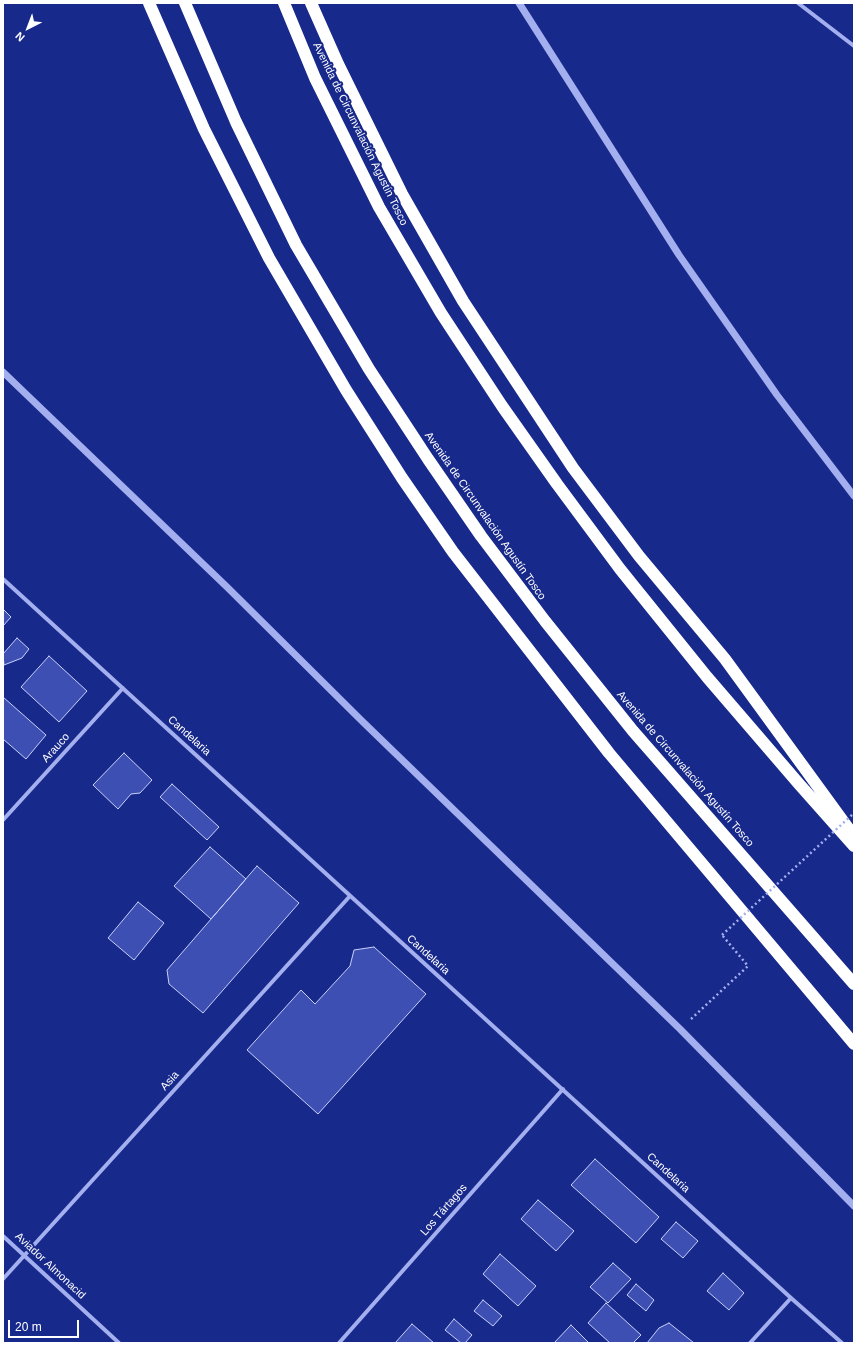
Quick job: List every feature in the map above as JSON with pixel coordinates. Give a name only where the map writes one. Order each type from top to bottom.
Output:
[{"type":"highway","points":[[149,3],[204,129],[269,258],[346,390],[402,478],[453,552],[609,753],[854,1044]]},
{"type":"highway","name":"Avenida de Circunvalación Agustín Tosco","points":[[185,3],[236,122],[296,245],[369,369],[428,459],[481,536],[540,615],[633,731],[854,984]]},
{"type":"highway","name":"Avenida de Circunvalación Agustín Tosco","points":[[284,3],[315,78],[379,207],[441,313],[502,406],[620,569],[707,677],[854,846]]},
{"type":"highway","points":[[311,3],[338,64],[402,194],[463,301],[573,468],[639,556],[725,659],[854,836]]},
{"type":"street","points":[[519,3],[679,255],[777,395],[854,496]]},
{"type":"street","points":[[798,3],[854,46]]},
{"type":"street","points":[[3,372],[227,587],[363,722],[680,1029],[854,1206]]},
{"type":"street","name":"Candelaria","points":[[3,579],[842,1343]]},
{"type":"street","name":"Arauco","points":[[3,820],[123,688]]},
{"type":"street","name":"Asia","points":[[3,1279],[350,896]]},
{"type":"street","name":"Los Tártagos","points":[[339,1343],[562,1089]]},
{"type":"street","name":"Aviador Almonacid","points":[[3,1236],[120,1343]]},
{"type":"street","points":[[750,1343],[791,1298]]},
{"type":"path","points":[[680,1029],[748,966],[722,935],[854,813]]},
{"type":"building","points":[[3,609],[11,617],[3,626]]},
{"type":"building","points":[[17,638],[29,649],[22,658],[4,665],[3,654]]},
{"type":"building","points":[[49,656],[87,691],[59,722],[21,687]]},
{"type":"building","points":[[3,697],[46,735],[26,759],[3,739]]},
{"type":"building","points":[[124,753],[152,780],[140,793],[131,794],[118,809],[93,785]]},
{"type":"building","points":[[172,784],[219,827],[207,840],[160,797]]},
{"type":"building","points":[[210,847],[246,879],[211,919],[174,886]]},
{"type":"building","points":[[257,866],[299,903],[203,1013],[169,984],[167,970]]},
{"type":"building","points":[[138,902],[164,923],[134,960],[108,938]]},
{"type":"building","points":[[374,947],[426,994],[318,1114],[247,1050],[301,990],[315,1004],[350,966],[354,950]]},
{"type":"building","points":[[595,1159],[659,1217],[636,1243],[571,1185]]},
{"type":"building","points":[[538,1200],[574,1231],[556,1251],[521,1219]]},
{"type":"building","points":[[676,1222],[698,1241],[683,1258],[661,1239]]},
{"type":"building","points":[[500,1254],[536,1286],[518,1306],[483,1274]]},
{"type":"building","points":[[613,1263],[631,1279],[608,1303],[590,1287]]},
{"type":"building","points":[[723,1273],[744,1293],[729,1310],[707,1291]]},
{"type":"building","points":[[636,1284],[654,1300],[646,1311],[627,1295]]},
{"type":"building","points":[[483,1300],[502,1316],[493,1326],[474,1311]]},
{"type":"building","points":[[606,1303],[641,1335],[633,1343],[610,1343],[588,1323]]},
{"type":"building","points":[[454,1319],[472,1335],[465,1343],[461,1343],[445,1330]]},
{"type":"building","points":[[669,1323],[694,1343],[647,1343],[659,1328]]},
{"type":"building","points":[[412,1324],[434,1343],[395,1343]]},
{"type":"building","points":[[571,1325],[588,1342],[554,1343]]}]
